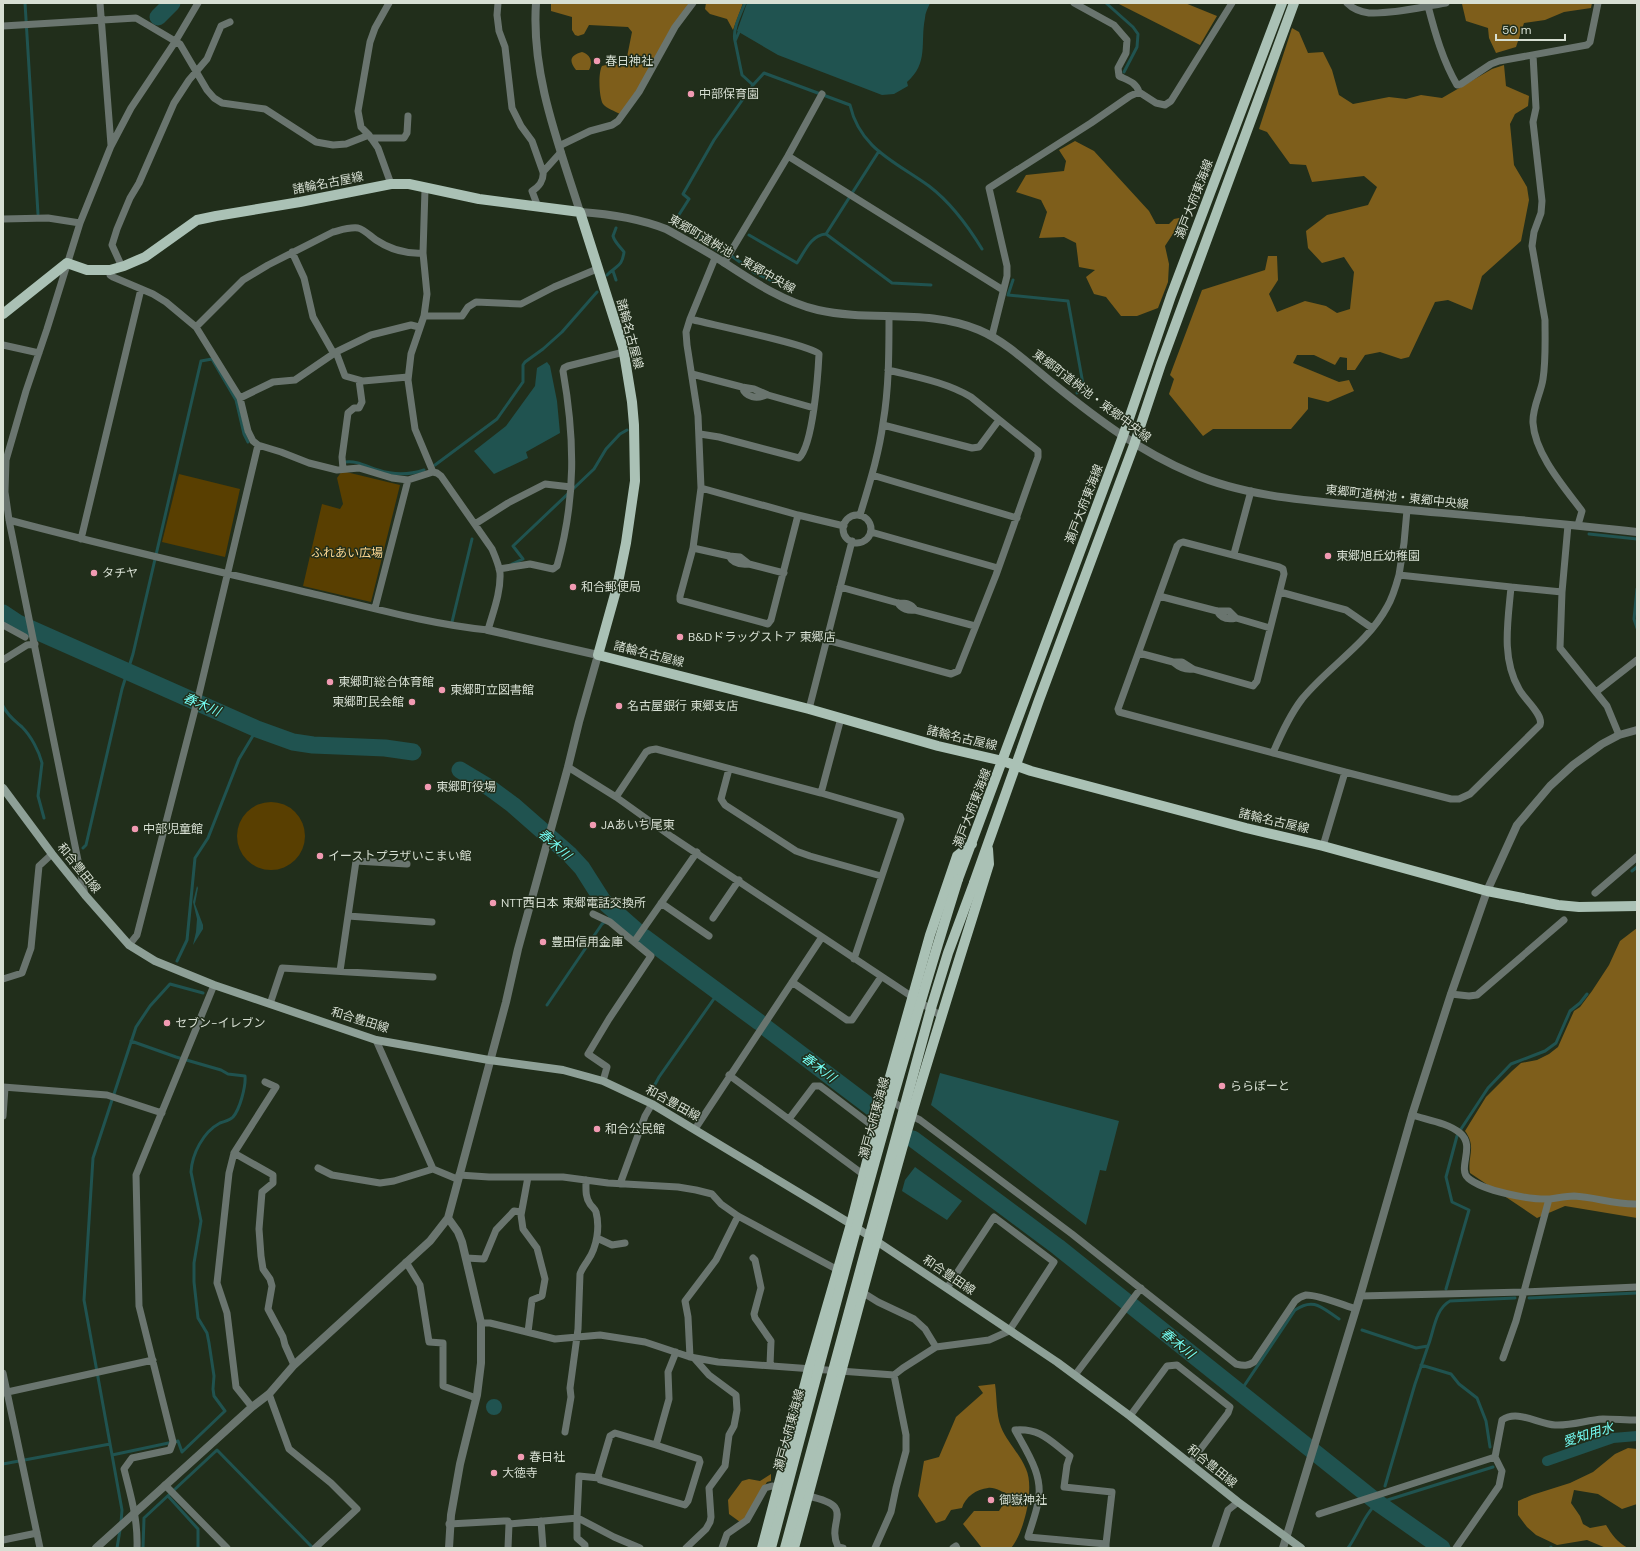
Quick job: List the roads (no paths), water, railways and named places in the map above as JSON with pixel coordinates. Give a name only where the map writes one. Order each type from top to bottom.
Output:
[{"type":"main road","name":"瀬戸大府東海線","points":[[771,1548],[888,1114],[922,994],[958,879],[1123,436],[1171,296],[1282,3]]},
{"type":"main road","points":[[784,1548],[932,1005],[948,952],[1134,445],[1161,364],[1294,3]]},
{"type":"main road","name":"諸輪名古屋線","points":[[68,263],[87,270],[110,270],[122,267],[144,257],[197,220],[391,184],[409,184],[425,189],[479,199],[580,212],[624,352],[634,425],[635,481],[622,563],[598,654],[809,709],[938,746],[1003,761],[1031,771],[1246,828],[1323,846],[1486,891],[1558,905],[1579,907],[1637,906]]},
{"type":"main road","points":[[3,314],[68,263]]},
{"type":"main road","name":"和合豊田線","points":[[3,788],[52,854],[85,895],[129,945],[155,961],[214,985],[376,1040],[490,1060],[557,1069],[603,1081],[652,1104],[851,1224],[1075,1375],[1130,1416],[1238,1502],[1301,1548]]},
{"type":"main road","points":[[762,1548],[809,1369],[851,1224],[875,1130],[886,1096],[930,935],[957,856],[972,844]]},
{"type":"main road","points":[[794,1548],[862,1292],[912,1116],[941,1016],[989,864],[988,845]]},
{"type":"street","points":[[100,3],[111,146]]},
{"type":"street","points":[[85,895],[9,520],[5,492],[6,460],[26,391],[80,223],[111,146],[131,108],[175,42],[198,3]]},
{"type":"street","points":[[389,3],[378,22],[370,42],[358,111],[361,127],[370,136],[378,148],[391,184]]},
{"type":"street","points":[[498,3],[497,15],[499,31],[505,47],[512,108],[521,126],[532,141],[543,177],[538,188],[532,191],[538,206]]},
{"type":"street","points":[[536,3],[535,20],[537,50],[546,104],[580,212]]},
{"type":"street","points":[[542,172],[560,149],[590,131],[612,125],[618,121],[639,92],[675,27],[693,3]]},
{"type":"street","points":[[1074,3],[1114,25],[1126,40],[1126,53],[1118,68],[1119,76],[1134,83],[1138,87],[1139,92],[1156,103],[1165,105],[1171,101],[1232,3]]},
{"type":"street","points":[[1347,3],[1354,9],[1368,13],[1446,3]]},
{"type":"street","points":[[1428,6],[1440,47],[1457,85],[1461,84],[1490,64],[1499,61],[1587,45],[1590,42],[1598,3]]},
{"type":"street","points":[[3,26],[136,18],[180,44],[214,98],[222,103],[265,109],[316,142],[333,145],[346,144],[370,136],[404,138],[407,133],[408,116]]},
{"type":"street","points":[[122,267],[112,245],[130,198],[139,183],[174,103],[189,80],[207,59],[221,26],[230,22]]},
{"type":"street","points":[[1532,55],[1536,108],[1534,122],[1542,201],[1541,213],[1534,232],[1532,246],[1545,320],[1544,376],[1541,392],[1535,409],[1533,423],[1536,435],[1548,465],[1582,511],[1578,525]]},
{"type":"street","points":[[992,336],[1007,276],[1007,266],[989,188],[1091,123],[1130,96],[1139,92]]},
{"type":"street","points":[[724,263],[788,156],[822,94]]},
{"type":"street","points":[[788,156],[1003,290]]},
{"type":"street","points":[[425,189],[424,253],[427,294],[424,316],[411,354],[408,378],[415,429],[433,472]]},
{"type":"street","name":"東郷町道桝池・東郷中央線","points":[[580,212],[613,214],[648,222],[687,240],[774,294],[807,307],[841,314],[937,319],[966,325],[992,336],[1008,347],[1082,407],[1134,445],[1192,474],[1219,483],[1251,491],[1330,502],[1578,525],[1637,532]]},
{"type":"street","points":[[3,219],[48,218],[80,223]]},
{"type":"street","points":[[196,327],[243,280],[292,252],[333,232],[353,228],[363,230],[377,241],[398,251],[411,254],[424,253]]},
{"type":"street","points":[[292,252],[304,278],[313,317],[335,353],[345,376],[359,380],[408,378]]},
{"type":"street","points":[[715,258],[690,319],[687,338],[700,434],[700,488],[693,548],[680,600],[768,624],[771,620],[784,573],[798,515]]},
{"type":"street","points":[[424,316],[462,316],[468,307],[476,302],[521,304],[554,287],[597,269]]},
{"type":"street","points":[[110,270],[110,274],[114,277],[153,294],[166,302],[196,327],[240,398],[248,431],[253,441],[258,445],[309,463],[337,470],[359,468],[392,478],[408,480],[433,472],[441,476],[492,549],[499,569],[500,574],[497,598],[488,630]]},
{"type":"street","points":[[81,539],[141,289]]},
{"type":"street","points":[[860,515],[872,475],[883,425],[888,370],[889,316]]},
{"type":"street","points":[[690,319],[816,351],[819,354],[818,379],[814,408],[808,437],[799,458],[720,437],[700,434]]},
{"type":"street","points":[[240,398],[273,382],[295,380],[335,353],[371,335],[411,325],[419,327]]},
{"type":"street","points":[[3,345],[39,353]]},
{"type":"street","points":[[499,569],[530,564],[553,569],[557,566],[568,513],[571,486],[572,427],[563,371],[564,368],[568,366],[624,352]]},
{"type":"street","points":[[827,640],[951,674],[958,672],[1017,518],[1039,454],[1038,451],[962,392],[948,386],[888,370]]},
{"type":"street","points":[[692,374],[759,390],[766,395],[814,408]]},
{"type":"street","points":[[343,469],[342,457],[348,413],[354,408],[359,408],[362,402],[359,380]]},
{"type":"street","points":[[883,425],[972,448],[979,446],[999,420]]},
{"type":"street","points":[[129,945],[137,936],[198,697],[258,445]]},
{"type":"street","points":[[872,475],[1017,518]]},
{"type":"street","points":[[375,608],[408,480]]},
{"type":"street","points":[[475,524],[508,503],[545,484],[571,486]]},
{"type":"street","points":[[700,488],[844,526]]},
{"type":"street","points":[[1234,554],[1251,491]]},
{"type":"street","points":[[1273,753],[1287,720],[1302,699],[1372,628],[1388,606],[1399,575],[1407,510]]},
{"type":"street","points":[[860,515],[868,520],[871,528],[865,540],[856,542],[852,541],[845,535],[844,526],[845,522],[852,516],[860,515]]},
{"type":"street","points":[[9,520],[81,539],[340,601],[458,627],[488,630],[598,654],[448,1218],[430,1241],[294,1365],[269,1394],[252,1407],[96,1548]]},
{"type":"street","points":[[1568,525],[1559,644],[1560,648],[1607,706],[1619,736]]},
{"type":"street","points":[[870,532],[998,568]]},
{"type":"street","points":[[809,709],[852,541]]},
{"type":"street","points":[[1139,653],[1173,662],[1182,662],[1192,669],[1253,686],[1257,681],[1280,592],[1284,574],[1283,569],[1234,554],[1183,542],[1180,543],[1177,546],[1118,709],[1120,713],[1451,799],[1459,799],[1470,794],[1540,725],[1540,717],[1518,688],[1510,666],[1507,639],[1511,587]]},
{"type":"street","points":[[693,548],[740,557],[749,564],[784,573]]},
{"type":"street","points":[[1399,575],[1562,592]]},
{"type":"street","points":[[840,587],[912,606],[915,610],[975,626]]},
{"type":"street","points":[[1280,592],[1346,610],[1372,628]]},
{"type":"street","points":[[1159,596],[1217,611],[1228,611],[1236,618],[1270,628]]},
{"type":"street","points":[[3,625],[26,637]]},
{"type":"street","points":[[3,660],[34,642]]},
{"type":"street","points":[[1596,692],[1637,660]]},
{"type":"street","points":[[821,793],[841,718]]},
{"type":"street","points":[[1283,1548],[1360,1296],[1412,1115],[1486,891],[1517,825],[1550,786],[1573,765],[1602,744],[1637,730]]},
{"type":"street","points":[[616,797],[646,752],[656,749],[821,793],[900,816],[901,819],[854,959]]},
{"type":"street","points":[[568,767],[616,797],[854,959],[941,1016]]},
{"type":"street","points":[[728,769],[721,799],[724,805],[796,851],[881,876]]},
{"type":"street","points":[[1323,846],[1345,772]]},
{"type":"street","points":[[634,942],[697,852]]},
{"type":"street","points":[[3,979],[22,973],[31,948],[39,866],[52,854]]},
{"type":"street","points":[[1595,893],[1637,857]]},
{"type":"street","points":[[340,971],[356,861],[407,864]]},
{"type":"street","points":[[714,918],[739,880]]},
{"type":"street","points":[[661,903],[709,936]]},
{"type":"street","points":[[593,914],[610,922],[651,956],[609,1019],[588,1054],[608,1067],[603,1081]]},
{"type":"street","points":[[348,916],[432,922]]},
{"type":"street","points":[[1451,994],[1469,996],[1476,995],[1564,920]]},
{"type":"street","points":[[695,1129],[729,1075],[822,937]]},
{"type":"street","points":[[270,1004],[282,968],[433,977]]},
{"type":"street","points":[[792,982],[847,1020],[852,1020],[881,977]]},
{"type":"street","points":[[137,1548],[138,1527],[124,1469],[132,1458],[170,1450],[173,1442],[139,1306],[136,1175],[214,985]]},
{"type":"street","points":[[376,1040],[433,1170]]},
{"type":"street","points":[[729,1075],[864,1175]]},
{"type":"street","points":[[252,1407],[236,1387],[227,1313],[217,1283],[230,1173],[234,1153],[276,1087],[265,1082]]},
{"type":"street","points":[[789,1119],[814,1086],[820,1086],[870,1124],[875,1130]]},
{"type":"street","points":[[3,1116],[4,1088],[107,1095],[162,1113]]},
{"type":"street","points":[[886,1096],[1034,1205],[1139,1291],[1236,1364],[1243,1366],[1254,1362],[1295,1301],[1300,1297],[1305,1295],[1313,1296],[1356,1309]]},
{"type":"street","points":[[620,1184],[645,1116],[652,1104]]},
{"type":"street","points":[[1412,1115],[1452,1127],[1461,1134],[1465,1139],[1467,1147],[1464,1166],[1465,1174],[1468,1178],[1489,1189],[1524,1197],[1549,1199],[1572,1196],[1637,1204]]},
{"type":"street","points":[[234,1153],[273,1175],[273,1183],[262,1192],[259,1229],[260,1256],[263,1269],[270,1279],[272,1286],[268,1309],[283,1337],[294,1365]]},
{"type":"street","points":[[318,1168],[332,1176],[380,1183],[394,1181],[433,1170],[458,1177],[563,1176],[620,1184],[678,1187],[696,1190],[712,1194],[721,1204],[738,1216],[838,1270]]},
{"type":"street","points":[[528,1176],[521,1212],[523,1229],[537,1248],[545,1279],[542,1296],[532,1300],[528,1332]]},
{"type":"street","points":[[565,1432],[571,1397],[570,1388],[577,1337],[580,1304],[580,1274],[589,1260],[597,1238],[596,1210],[587,1199],[585,1191],[586,1180]]},
{"type":"street","points":[[1503,1358],[1516,1321],[1549,1199]]},
{"type":"street","points":[[466,1258],[484,1259],[496,1230],[514,1211],[521,1212]]},
{"type":"street","points":[[686,1548],[706,1529],[710,1522],[709,1488],[724,1466],[728,1435],[734,1426],[737,1410],[736,1395],[709,1375],[692,1357],[685,1301],[716,1260],[738,1216]]},
{"type":"street","points":[[481,1323],[490,1323],[555,1339],[609,1336],[645,1342],[692,1357],[718,1362],[894,1375],[936,1347],[989,1340],[1009,1331],[1054,1262],[994,1217],[947,1288]]},
{"type":"street","points":[[448,1218],[458,1232],[466,1258],[481,1323],[481,1363],[476,1398],[460,1464],[449,1524],[449,1548]]},
{"type":"street","points":[[597,1238],[612,1245],[624,1243]]},
{"type":"street","points":[[753,1258],[755,1260],[761,1288],[754,1314],[755,1318],[771,1341],[770,1365]]},
{"type":"street","points":[[406,1262],[420,1285],[429,1342],[443,1343],[443,1386],[476,1398]]},
{"type":"street","points":[[1360,1296],[1524,1292],[1637,1287]]},
{"type":"street","points":[[1075,1375],[1139,1291]]},
{"type":"street","points":[[862,1292],[878,1302],[914,1319],[925,1329],[936,1347]]},
{"type":"street","points":[[656,1445],[669,1399],[668,1372],[676,1352]]},
{"type":"street","points":[[5,1393],[153,1360]]},
{"type":"street","points":[[1130,1416],[1167,1366],[1177,1365],[1230,1407],[1228,1413],[1190,1463]]},
{"type":"street","points":[[3,1373],[5,1393],[40,1548]]},
{"type":"street","points":[[875,1548],[891,1512],[906,1452],[906,1435],[894,1375]]},
{"type":"street","points":[[269,1394],[289,1448],[331,1483],[357,1509],[315,1548]]},
{"type":"street","points":[[1456,1548],[1499,1486],[1502,1471],[1495,1457],[1502,1420],[1508,1416],[1518,1416],[1554,1425],[1602,1419],[1637,1420]]},
{"type":"street","points":[[1029,1429],[1038,1432],[1070,1456],[1066,1464],[1064,1487],[1112,1492],[1106,1546],[1028,1537],[1039,1501],[1036,1469],[1015,1430],[1029,1429]]},
{"type":"street","points":[[585,1548],[585,1545],[577,1538],[576,1518],[579,1476],[599,1478],[600,1480],[685,1505],[688,1501],[700,1462],[699,1459],[615,1433],[610,1436],[598,1476],[599,1478]]},
{"type":"street","points":[[1319,1514],[1495,1457]]},
{"type":"street","points":[[165,1485],[227,1548]]},
{"type":"street","points":[[722,1548],[727,1534],[747,1520],[765,1488],[772,1486],[778,1487]]},
{"type":"street","points":[[808,1496],[825,1500],[833,1505],[838,1513],[834,1539],[838,1547],[843,1548]]},
{"type":"street","points":[[1215,1548],[1228,1510],[1238,1502]]},
{"type":"street","points":[[449,1524],[504,1521],[508,1521],[509,1524],[576,1518],[614,1537],[643,1548]]},
{"type":"street","points":[[540,1521],[543,1548]]},
{"type":"street","points":[[508,1548],[509,1524]]},
{"type":"street","points":[[3,1540],[37,1533]]},
{"type":"street","points":[[953,1548],[956,1546],[957,1548]]},
{"type":"water","points":[[747,3],[930,3],[925,16],[921,60],[914,75],[907,82],[908,86],[894,94],[882,95],[778,55],[737,31]]},
{"type":"water","points":[[547,362],[550,366],[557,401],[560,433],[526,452],[528,458],[494,474],[474,451],[506,426],[535,386],[537,368]]},
{"type":"water","points":[[197,886],[198,888],[195,904],[203,925],[203,929],[193,945],[197,919],[193,902]]},
{"type":"water","points":[[940,1073],[1119,1121],[1106,1171],[1100,1170],[1086,1225],[931,1105]]},
{"type":"water","points":[[915,1167],[962,1201],[947,1220],[902,1191],[905,1180]]},
{"type":"water","points":[[494,1399],[501,1404],[502,1407],[497,1414],[494,1415],[487,1410],[486,1407],[491,1400]]},
{"type":"waterway","points":[[25,3],[38,214]]},
{"type":"waterway","points":[[158,17],[172,3]]},
{"type":"waterway","points":[[735,41],[734,37],[736,27],[745,3]]},
{"type":"waterway","points":[[1106,3],[1133,27],[1138,34],[1137,47],[1124,72]]},
{"type":"waterway","points":[[739,32],[735,41],[742,75],[753,85],[714,140],[683,194],[689,199],[675,221],[722,253],[733,257],[755,273],[783,286]]},
{"type":"waterway","points":[[753,85],[764,73],[850,105],[855,120],[862,133],[871,144],[881,153],[937,192],[965,223],[982,249]]},
{"type":"waterway","points":[[826,234],[879,151]]},
{"type":"waterway","points":[[607,275],[622,261],[624,252],[616,243],[613,236],[616,228]]},
{"type":"waterway","points":[[749,235],[797,263],[812,240],[826,234],[892,283],[931,285]]},
{"type":"waterway","points":[[613,271],[616,280]]},
{"type":"waterway","points":[[1013,280],[1008,295],[1068,301],[1083,384],[1077,393]]},
{"type":"waterway","points":[[435,465],[497,419],[523,382],[523,365],[525,362],[543,349],[562,332],[597,292]]},
{"type":"waterway","points":[[83,848],[86,845],[122,689],[133,654],[201,361],[212,359],[236,400],[244,434],[248,442]]},
{"type":"waterway","points":[[512,564],[523,559],[513,546],[594,469],[606,449],[620,434],[627,430]]},
{"type":"waterway","points":[[345,462],[358,463],[384,472],[395,474],[407,474],[424,470]]},
{"type":"waterway","points":[[1589,534],[1637,539]]},
{"type":"waterway","points":[[452,622],[472,539]]},
{"type":"waterway","points":[[1637,589],[1634,619],[1637,628]]},
{"type":"waterway","name":"春木川","points":[[3,613],[18,623],[257,729],[293,742],[313,745],[385,748],[413,752]]},
{"type":"waterway","points":[[3,706],[9,715],[28,735],[41,758],[42,763],[38,796],[44,818]]},
{"type":"waterway","points":[[177,961],[187,940],[195,858],[208,838],[239,759],[257,729]]},
{"type":"waterway","name":"春木川","points":[[460,770],[490,788],[513,805],[570,855],[582,868],[603,901],[637,931]]},
{"type":"waterway","points":[[1632,871],[1637,867]]},
{"type":"waterway","points":[[547,1005],[602,924],[616,913]]},
{"type":"waterway","name":"春木川","points":[[644,937],[759,1022]]},
{"type":"waterway","points":[[121,1523],[122,1510],[84,1300],[93,1158],[136,1027],[150,1006],[170,984],[203,993]]},
{"type":"waterway","points":[[651,1092],[659,1077],[718,993]]},
{"type":"waterway","points":[[1461,1129],[1488,1088],[1511,1064],[1545,1051],[1556,1043],[1570,1011],[1580,1003],[1587,994]]},
{"type":"waterway","name":"春木川","points":[[765,1027],[872,1108]]},
{"type":"waterway","points":[[112,1455],[178,1441],[182,1452],[225,1411],[214,1396],[214,1376],[207,1333],[198,1318],[194,1282],[194,1263],[201,1221],[191,1172],[196,1151],[200,1144],[208,1132],[214,1127],[233,1117],[238,1109],[245,1086],[245,1076],[228,1074],[221,1070],[176,1057],[131,1041]]},
{"type":"waterway","points":[[1446,1289],[1469,1210],[1452,1202],[1446,1177],[1457,1136]]},
{"type":"waterway","name":"春木川","points":[[913,1139],[1058,1247],[1378,1503],[1442,1548]]},
{"type":"waterway","points":[[1529,1298],[1637,1293]]},
{"type":"waterway","points":[[1362,1330],[1416,1348],[1428,1346],[1438,1315],[1441,1309],[1450,1301],[1515,1298]]},
{"type":"waterway","points":[[1240,1392],[1295,1310],[1302,1306],[1313,1304],[1323,1308],[1339,1319]]},
{"type":"waterway","points":[[1385,1486],[1415,1384],[1428,1346]]},
{"type":"waterway","points":[[1421,1365],[1451,1374],[1459,1384],[1477,1398],[1486,1421],[1490,1447]]},
{"type":"waterway","name":"愛知用水","points":[[1547,1461],[1613,1438],[1637,1436]]},
{"type":"waterway","points":[[3,1464],[110,1444]]},
{"type":"waterway","points":[[143,1548],[144,1518],[217,1450],[313,1548]]},
{"type":"waterway","points":[[1348,1548],[1366,1518],[1378,1503],[1493,1467]]},
{"type":"waterway","points":[[168,1496],[198,1529],[198,1548]]},
{"type":"waterway","points":[[117,1548],[120,1530]]},
{"type":"place","name":"春日神社","points":[[597,61]]},
{"type":"place","name":"中部保育園","points":[[691,94]]},
{"type":"place","name":"東郷旭丘幼稚園","points":[[1328,556]]},
{"type":"place","name":"タチヤ","points":[[94,573]]},
{"type":"place","name":"和合郵便局","points":[[573,587]]},
{"type":"place","name":"B&Dドラッグストア 東郷店","points":[[680,637]]},
{"type":"place","name":"東郷町総合体育館","points":[[330,682]]},
{"type":"place","name":"東郷町立図書館","points":[[442,690]]},
{"type":"place","name":"東郷町民会館","points":[[412,702]]},
{"type":"place","name":"名古屋銀行 東郷支店","points":[[619,706]]},
{"type":"place","name":"東郷町役場","points":[[428,787]]},
{"type":"place","name":"JAあいち尾東","points":[[593,825]]},
{"type":"place","name":"中部児童館","points":[[135,829]]},
{"type":"place","name":"イーストプラザいこまい館","points":[[320,856]]},
{"type":"place","name":"NTT西日本 東郷電話交換所","points":[[493,903]]},
{"type":"place","name":"豊田信用金庫","points":[[543,942]]},
{"type":"place","name":"セブン-イレブン","points":[[167,1023]]},
{"type":"place","name":"ららぽーと","points":[[1222,1086]]},
{"type":"place","name":"和合公民館","points":[[597,1129]]},
{"type":"place","name":"春日社","points":[[521,1457]]},
{"type":"place","name":"大徳寺","points":[[494,1473]]},
{"type":"place","name":"御嶽神社","points":[[991,1500]]},
{"type":"park label","name":"ふれあい広場","points":[[347,553]]}]
